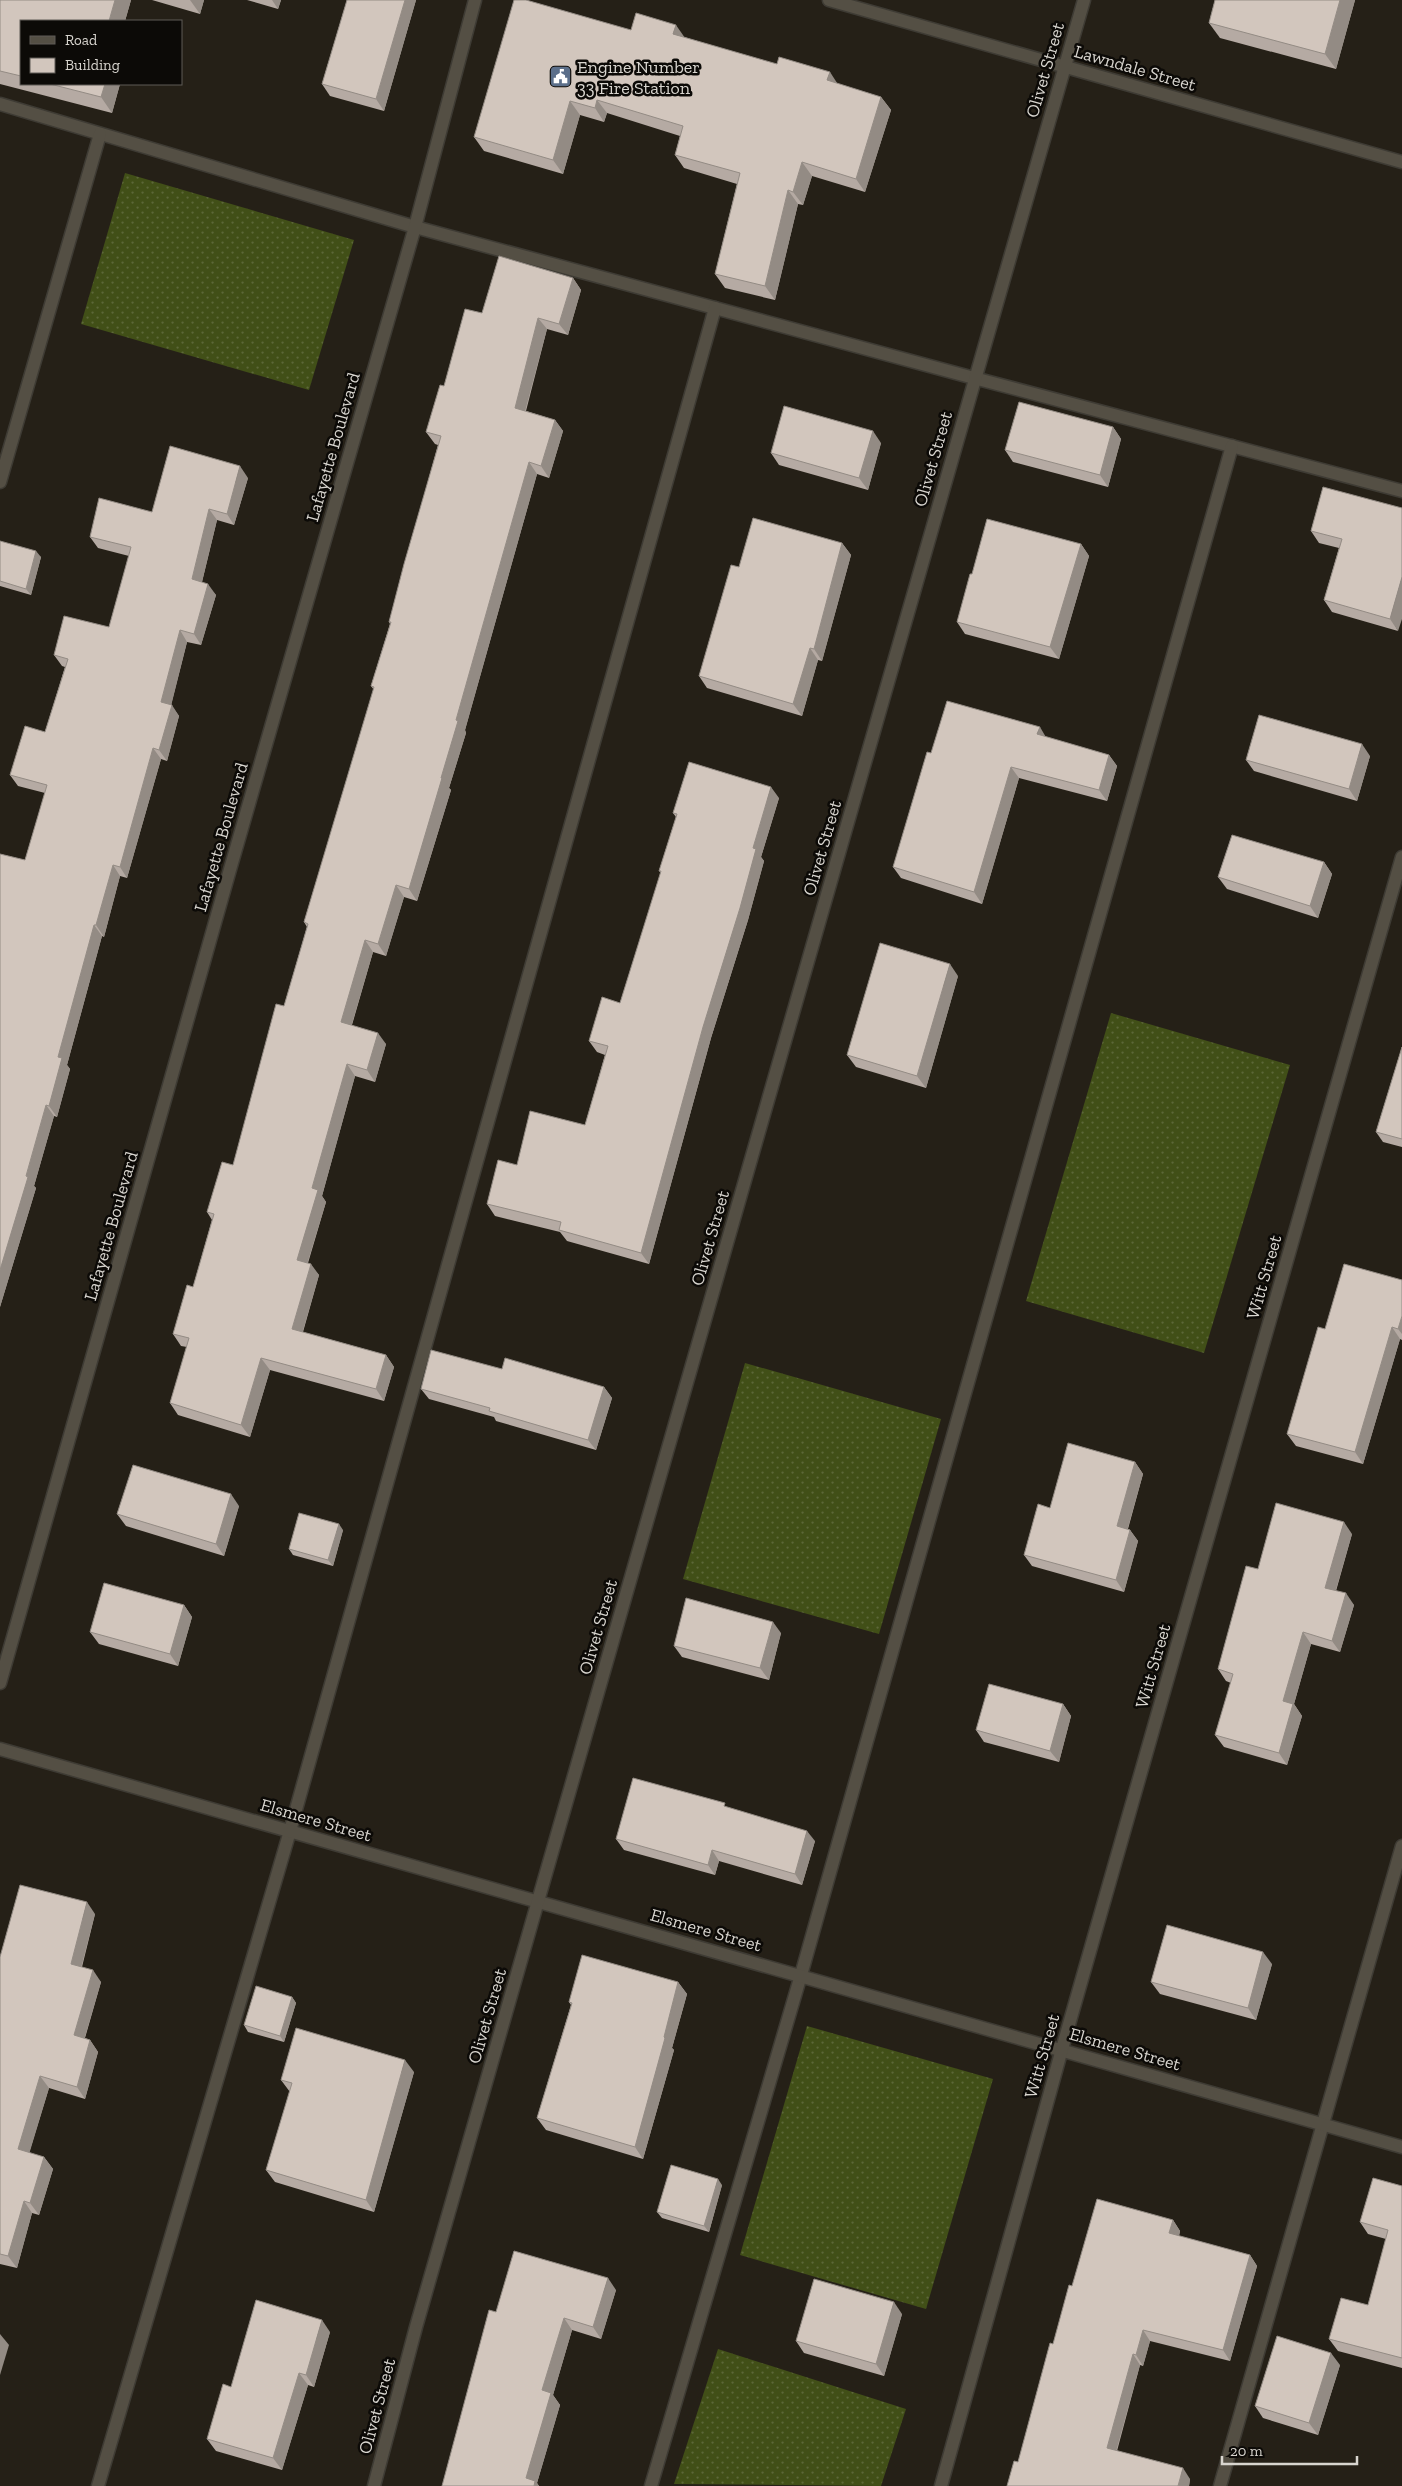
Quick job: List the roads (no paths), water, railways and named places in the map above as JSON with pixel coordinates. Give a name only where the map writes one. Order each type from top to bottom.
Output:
[{"type":"street","name":"Lafayette Boulevard","points":[[0,1683],[229,873],[415,227],[476,0]]},
{"type":"street","name":"Lawndale Street","points":[[829,0],[1402,162]]},
{"type":"street","name":"Olivet Street","points":[[374,2486],[416,2327],[1084,0]]},
{"type":"street","points":[[0,104],[415,227],[1402,491]]},
{"type":"street","points":[[0,482],[100,134]]},
{"type":"street","points":[[98,2486],[290,1831],[715,308]]},
{"type":"street","points":[[651,2486],[801,1975],[1232,446]]},
{"type":"street","name":"Witt Street","points":[[941,2486],[1062,2049],[1402,857]]},
{"type":"street","name":"Elsmere Street","points":[[0,1749],[1402,2147]]},
{"type":"street","points":[[1220,2486],[1402,1846]]},
{"type":"place","name":"Engine Number 33 Fire Station","points":[[561,77]]}]
